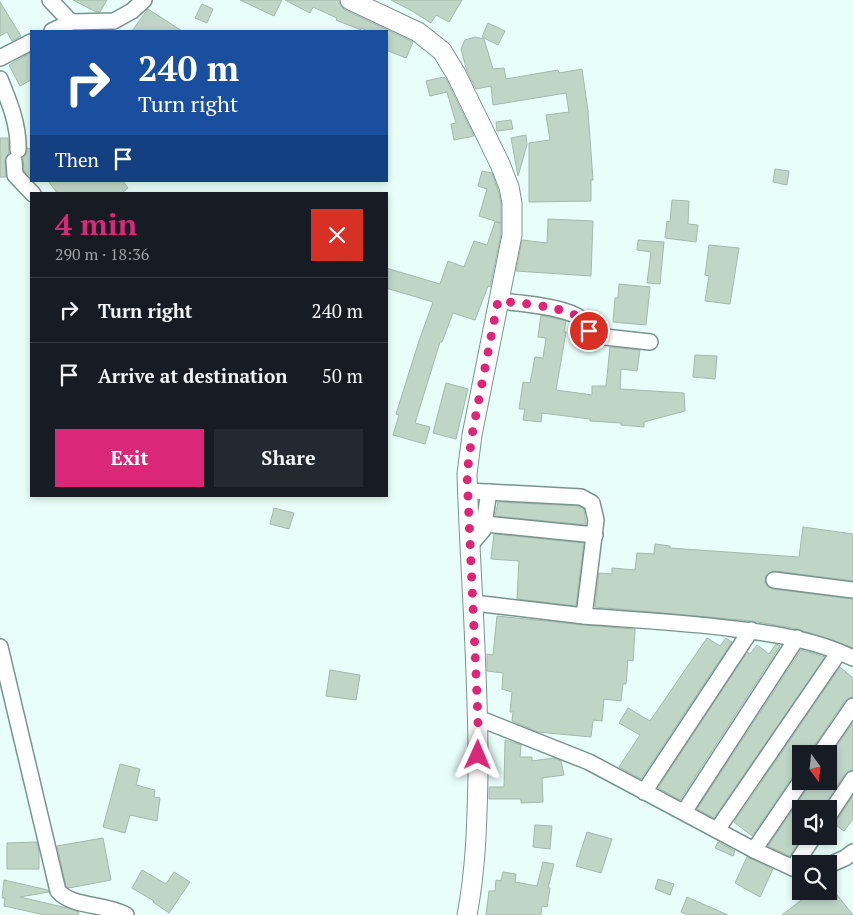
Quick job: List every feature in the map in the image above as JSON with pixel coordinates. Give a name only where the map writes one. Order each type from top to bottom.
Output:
[{"type":"street","points":[[50,0],[71,22]]},
{"type":"street","points":[[54,30],[71,22],[114,21],[123,18],[144,0]]},
{"type":"street","points":[[350,0],[418,32],[442,51],[456,74],[500,164],[509,187],[512,203],[512,235],[472,435],[467,474],[478,718],[477,830],[467,915]]},
{"type":"street","points":[[0,58],[30,43]]},
{"type":"street","points":[[0,79],[12,112],[18,138],[15,175],[32,192]]},
{"type":"street","points":[[498,301],[538,306],[570,313],[580,319],[591,334],[596,336],[650,342]]},
{"type":"street","points":[[468,491],[581,497],[592,503],[596,520],[584,616]]},
{"type":"street","points":[[470,544],[481,534],[485,524],[489,492]]},
{"type":"street","points":[[485,524],[594,535]]},
{"type":"street","points":[[774,580],[853,590]]},
{"type":"street","points":[[474,603],[584,616],[690,623],[750,630],[797,638],[846,655],[717,830]]},
{"type":"street","points":[[644,792],[750,630]]},
{"type":"street","points":[[684,812],[797,638]]},
{"type":"street","points":[[0,647],[58,891],[64,898],[71,901],[94,905],[126,915]]},
{"type":"street","points":[[826,745],[853,706]]},
{"type":"street","points":[[478,718],[589,762],[754,850],[792,867]]},
{"type":"street","points":[[837,803],[853,779]]},
{"type":"street","points":[[754,850],[795,790]]},
{"type":"street","points":[[837,862],[853,852]]},
{"type":"building","points":[[73,0],[107,0],[100,12],[96,12]]},
{"type":"building","points":[[240,0],[282,0],[274,16]]},
{"type":"building","points":[[285,0],[339,0],[345,10],[388,30],[366,30],[361,28],[361,30],[336,20],[337,18],[313,7],[310,13]]},
{"type":"building","points":[[391,0],[462,0],[449,22],[436,15],[431,23]]},
{"type":"building","points":[[0,2],[21,36],[12,41],[7,32],[0,36]]},
{"type":"building","points":[[202,4],[213,9],[207,23],[195,18]]},
{"type":"building","points":[[148,9],[180,30],[133,30]]},
{"type":"building","points":[[488,23],[505,31],[498,45],[482,37]]},
{"type":"building","points":[[388,30],[413,42],[406,58],[388,51]]},
{"type":"building","points":[[475,37],[484,39],[493,69],[504,68],[506,79],[558,70],[559,73],[582,69],[588,111],[593,180],[591,180],[591,201],[529,202],[529,143],[550,140],[546,115],[569,112],[566,93],[493,105],[491,86],[476,89],[467,71],[461,49],[465,40]]},
{"type":"building","points":[[30,53],[30,81],[20,86],[9,65]]},
{"type":"building","points":[[444,77],[474,136],[454,140],[451,124],[456,123],[447,92],[430,96],[426,81]]},
{"type":"building","points":[[511,120],[513,129],[497,131],[496,122]]},
{"type":"building","points":[[526,135],[527,145],[518,176],[511,138]]},
{"type":"building","points":[[0,138],[8,138],[9,153],[5,161],[6,177],[0,177]]},
{"type":"building","points":[[27,148],[30,149],[30,176],[24,171],[23,158]]},
{"type":"building","points":[[775,169],[789,171],[787,185],[773,182]]},
{"type":"building","points":[[482,171],[492,173],[501,204],[501,223],[479,216],[487,189],[478,186]]},
{"type":"building","points":[[49,182],[124,182],[128,188],[123,192],[56,192]]},
{"type":"building","points":[[672,200],[689,201],[688,224],[698,225],[696,242],[665,238],[667,221],[670,222]]},
{"type":"building","points":[[548,219],[593,221],[591,276],[516,271],[522,240],[547,243]]},
{"type":"building","points":[[495,222],[501,223],[501,234],[490,287],[488,286],[475,320],[453,313],[442,342],[440,342],[415,423],[430,427],[425,444],[393,435],[399,415],[396,414],[433,302],[388,289],[388,269],[440,284],[448,261],[464,267],[474,241],[487,245]]},
{"type":"building","points":[[638,240],[664,242],[660,284],[647,283],[651,252],[637,250]]},
{"type":"building","points":[[709,245],[739,248],[730,304],[705,301],[709,276],[705,275]]},
{"type":"building","points":[[619,284],[650,287],[646,325],[613,322],[615,298],[618,298]]},
{"type":"building","points":[[541,315],[566,321],[564,332],[566,332],[556,390],[592,395],[592,386],[606,386],[610,347],[640,350],[637,371],[621,369],[620,389],[684,393],[685,411],[644,422],[644,427],[542,413],[541,422],[523,420],[525,409],[519,409],[523,382],[530,383],[535,357],[543,358],[546,338],[538,337]]},
{"type":"building","points":[[695,355],[717,356],[715,379],[693,377]]},
{"type":"building","points":[[446,383],[468,389],[456,439],[433,433]]},
{"type":"building","points":[[498,502],[578,506],[584,509],[586,525],[495,516]]},
{"type":"building","points":[[274,508],[294,513],[289,529],[270,524]]},
{"type":"building","points":[[803,527],[853,534],[853,581],[775,571],[766,575],[765,583],[773,589],[853,599],[853,648],[798,629],[752,621],[595,607],[599,573],[612,574],[612,568],[635,570],[637,553],[654,554],[655,544],[670,546],[670,548],[799,557]]},
{"type":"building","points":[[494,534],[584,543],[576,606],[517,599],[519,561],[491,559]]},
{"type":"building","points":[[497,616],[635,629],[633,661],[628,660],[626,684],[623,684],[621,701],[604,699],[602,721],[593,720],[591,737],[538,732],[512,721],[513,712],[510,712],[512,692],[502,689],[503,673],[487,671],[487,654],[493,655]]},
{"type":"building","points":[[707,638],[720,646],[726,638],[732,642],[641,779],[619,767],[640,735],[619,723],[628,708],[650,721]]},
{"type":"building","points":[[776,644],[780,646],[680,800],[658,788],[747,652],[750,654],[757,645],[769,654]]},
{"type":"building","points":[[801,650],[825,657],[714,818],[697,809]]},
{"type":"building","points":[[840,667],[853,678],[853,697],[845,701],[815,745],[792,745],[792,777],[752,836],[734,822]]},
{"type":"building","points":[[330,670],[360,675],[356,700],[326,696]]},
{"type":"building","points":[[853,723],[853,770],[845,774],[838,785],[838,745]]},
{"type":"building","points":[[505,740],[521,745],[520,757],[532,757],[532,761],[554,758],[561,761],[564,775],[542,778],[543,802],[521,803],[521,799],[489,799],[489,787],[504,787]]},
{"type":"building","points":[[120,764],[140,769],[136,785],[155,790],[154,797],[160,798],[157,821],[130,815],[125,833],[103,827]]},
{"type":"building","points":[[806,790],[834,790],[828,800],[799,800]]},
{"type":"building","points":[[853,796],[853,819],[844,831],[837,826],[837,820]]},
{"type":"building","points":[[792,811],[792,845],[797,845],[790,856],[768,846]]},
{"type":"building","points":[[535,825],[552,826],[550,849],[533,847]]},
{"type":"building","points":[[587,832],[612,839],[601,873],[576,866]]},
{"type":"building","points":[[103,838],[111,880],[69,888],[66,886],[57,846]]},
{"type":"building","points":[[37,842],[39,869],[7,869],[7,843]]},
{"type":"building","points":[[718,842],[735,851],[733,856],[715,848]]},
{"type":"building","points":[[747,857],[773,869],[760,897],[735,883]]},
{"type":"building","points":[[543,862],[554,864],[548,888],[550,888],[547,907],[542,906],[541,915],[486,915],[489,891],[495,891],[496,880],[501,881],[503,872],[516,874],[515,882],[537,886]]},
{"type":"building","points":[[142,870],[166,884],[174,872],[190,882],[169,913],[154,901],[132,888]]},
{"type":"building","points":[[658,879],[674,884],[670,895],[655,889]]},
{"type":"building","points":[[4,880],[48,890],[49,892],[20,897],[67,908],[79,912],[78,915],[45,915],[4,906],[5,898],[2,898]]},
{"type":"building","points":[[837,895],[853,915],[782,915],[801,900],[837,900]]},
{"type":"building","points":[[687,897],[728,915],[688,915],[681,912]]},
{"type":"route","points":[[478,755],[474,603],[467,474],[472,435],[498,301],[538,306],[570,313],[584,322],[589,331]]}]
